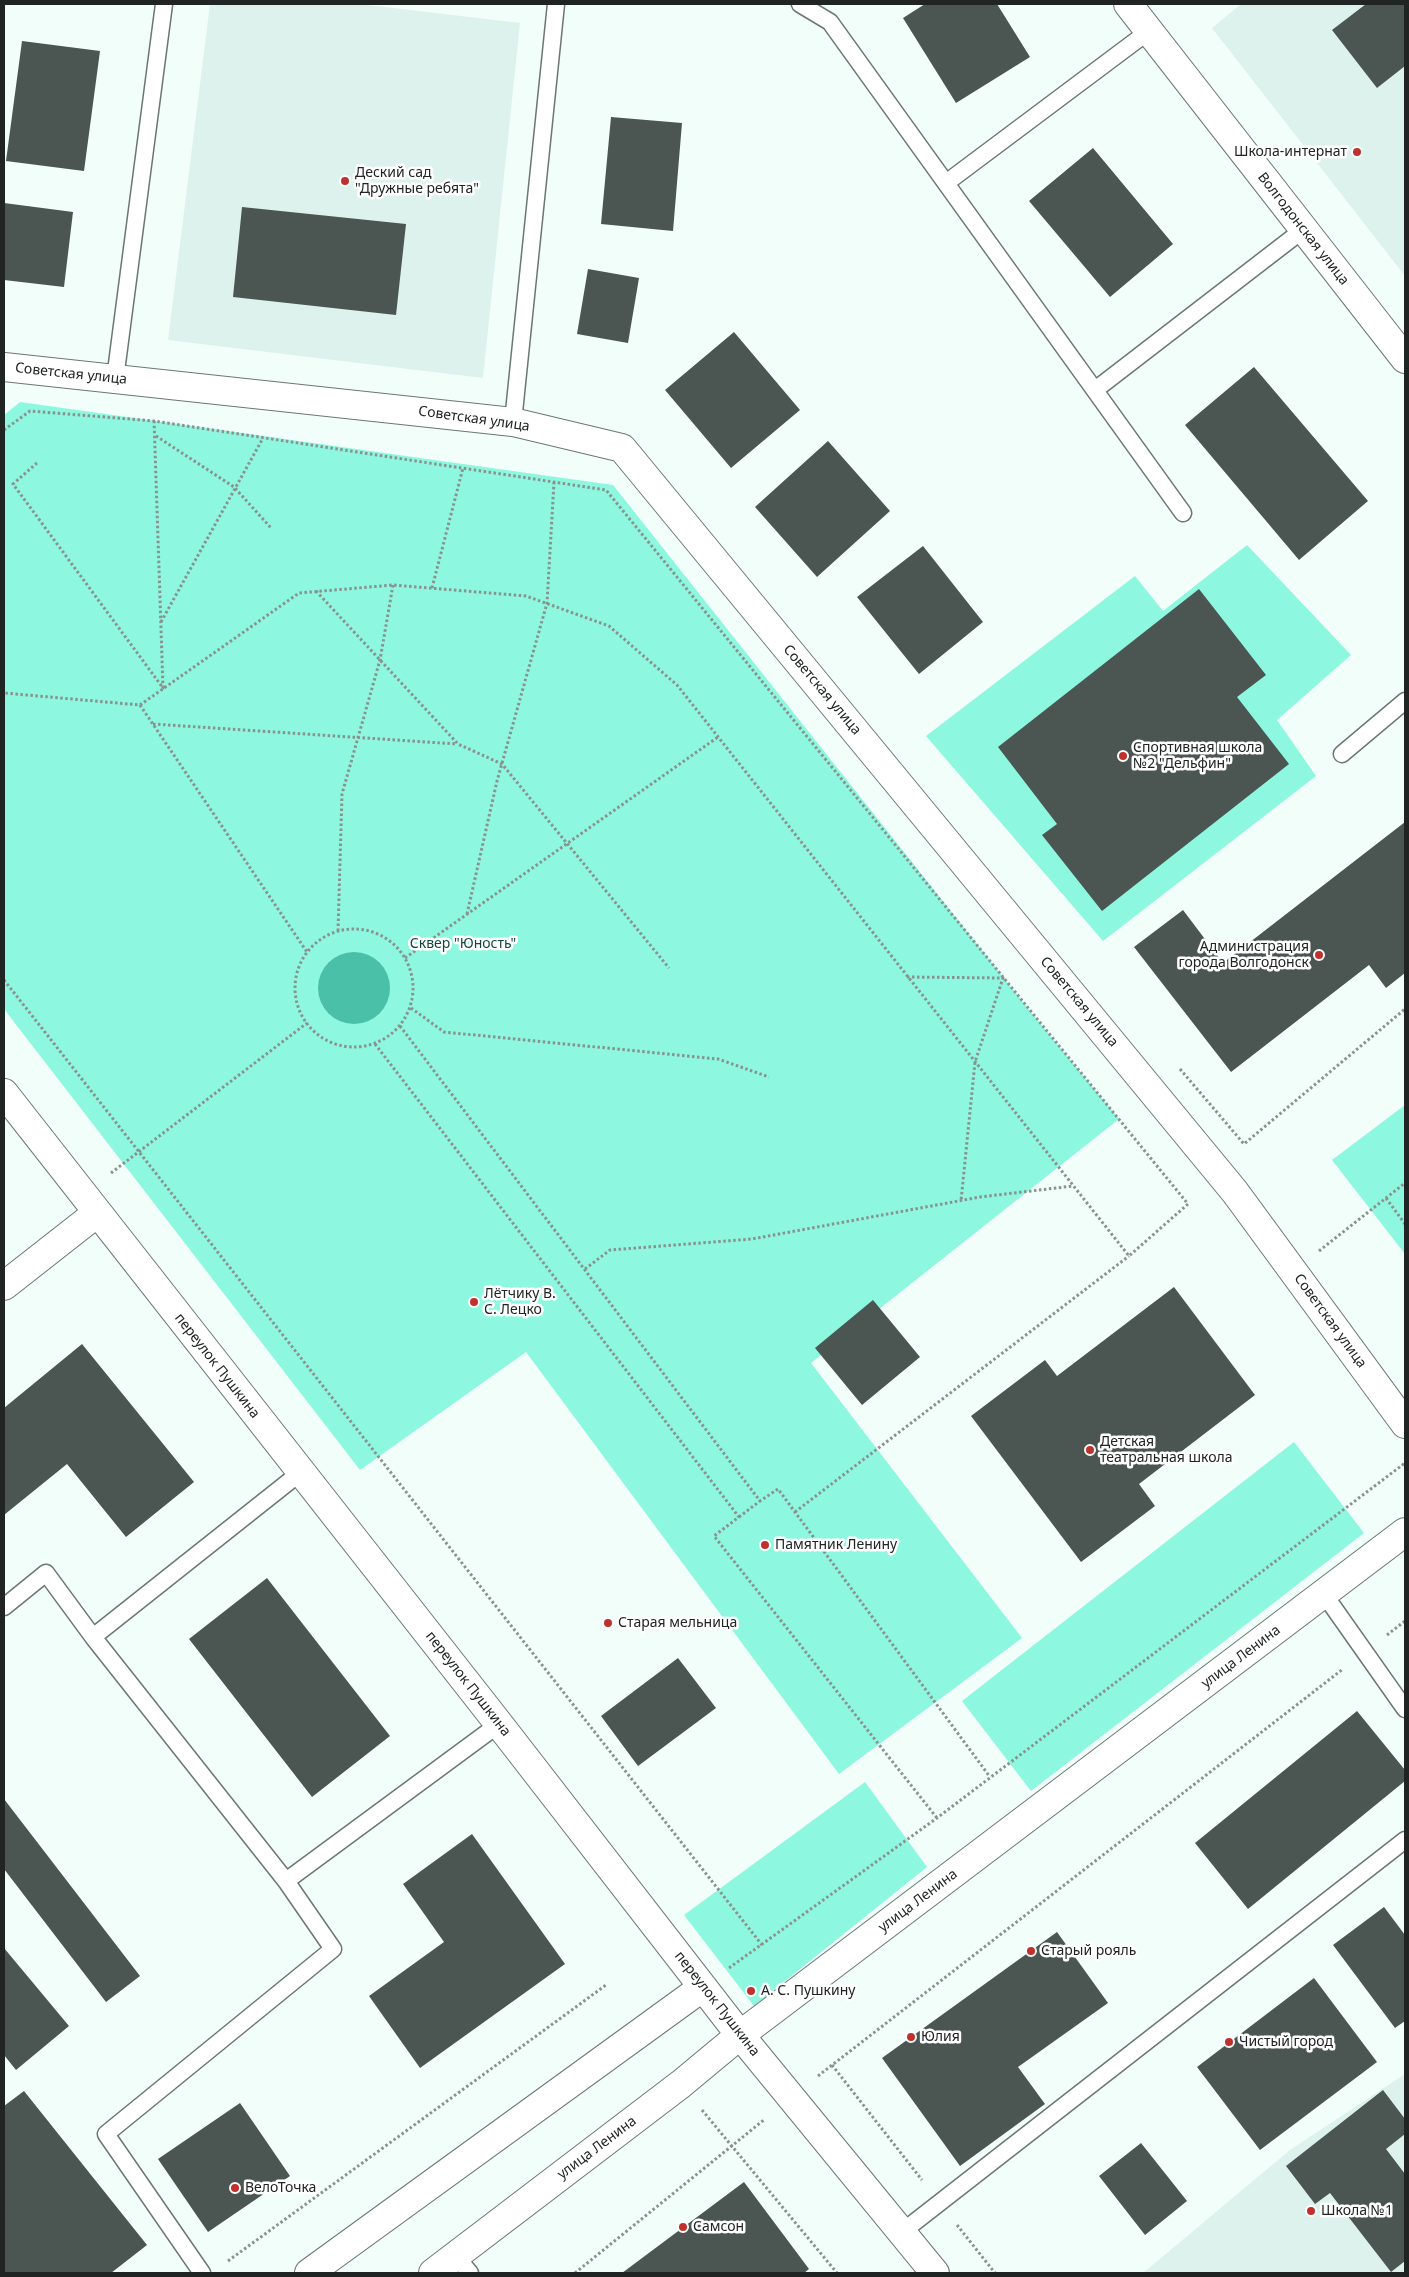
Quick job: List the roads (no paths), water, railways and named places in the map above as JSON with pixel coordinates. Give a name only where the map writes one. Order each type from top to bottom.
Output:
[{"type":"street","name":"Волгодонская улица","points":[[1128,4],[1405,359]]},
{"type":"street","name":"Советская улица","points":[[4,367],[514,422],[622,448],[1236,1192],[1405,1424]]},
{"type":"street","name":"переулок Пушкина","points":[[4,1093],[499,1724],[740,2036],[935,2273]]},
{"type":"street","points":[[4,1286],[97,1213]]},
{"type":"street","name":"улица Ленина","points":[[433,2273],[463,2265],[740,2036],[1405,1532]]},
{"type":"street","points":[[309,2273],[703,1987]]},
{"type":"lane","points":[[115,379],[164,4]]},
{"type":"lane","points":[[514,422],[556,4]]},
{"type":"lane","points":[[800,4],[830,22],[1183,513]]},
{"type":"lane","points":[[946,183],[1149,31]]},
{"type":"lane","points":[[1095,390],[1304,229]]},
{"type":"lane","points":[[1342,754],[1405,701]]},
{"type":"lane","points":[[93,1637],[300,1472]]},
{"type":"lane","points":[[4,1607],[46,1573],[93,1637],[286,1881],[333,1949],[106,2134],[202,2273]]},
{"type":"lane","points":[[1324,1594],[1405,1709]]},
{"type":"lane","points":[[286,1881],[499,1724]]},
{"type":"lane","points":[[902,2232],[1405,1840]]},
{"type":"place","name":"Школа-интернат","points":[[1357,152]]},
{"type":"place","name":"Деский сад \"Дружные ребята\"","points":[[345,181]]},
{"type":"place","name":"Спортивная школа №2 \"Дельфин\"","points":[[1123,756]]},
{"type":"place","name":"Администрация города Волгодонск","points":[[1319,955]]},
{"type":"place","name":"Лётчику В. С. Лецко","points":[[474,1302]]},
{"type":"place","name":"Детская театральная школа","points":[[1090,1450]]},
{"type":"place","name":"Памятник Ленину","points":[[765,1545]]},
{"type":"place","name":"Старая мельница","points":[[608,1623]]},
{"type":"place","name":"Старый рояль","points":[[1031,1951]]},
{"type":"place","name":"А. С. Пушкину","points":[[751,1991]]},
{"type":"place","name":"Юлия","points":[[911,2037]]},
{"type":"place","name":"Чистый город","points":[[1229,2042]]},
{"type":"place","name":"ВелоТочка","points":[[235,2188]]},
{"type":"place","name":"Школа №1","points":[[1311,2211]]},
{"type":"place","name":"Самсон","points":[[683,2227]]},
{"type":"park label","name":"Сквер \"Юность\"","points":[[463,944]]}]
